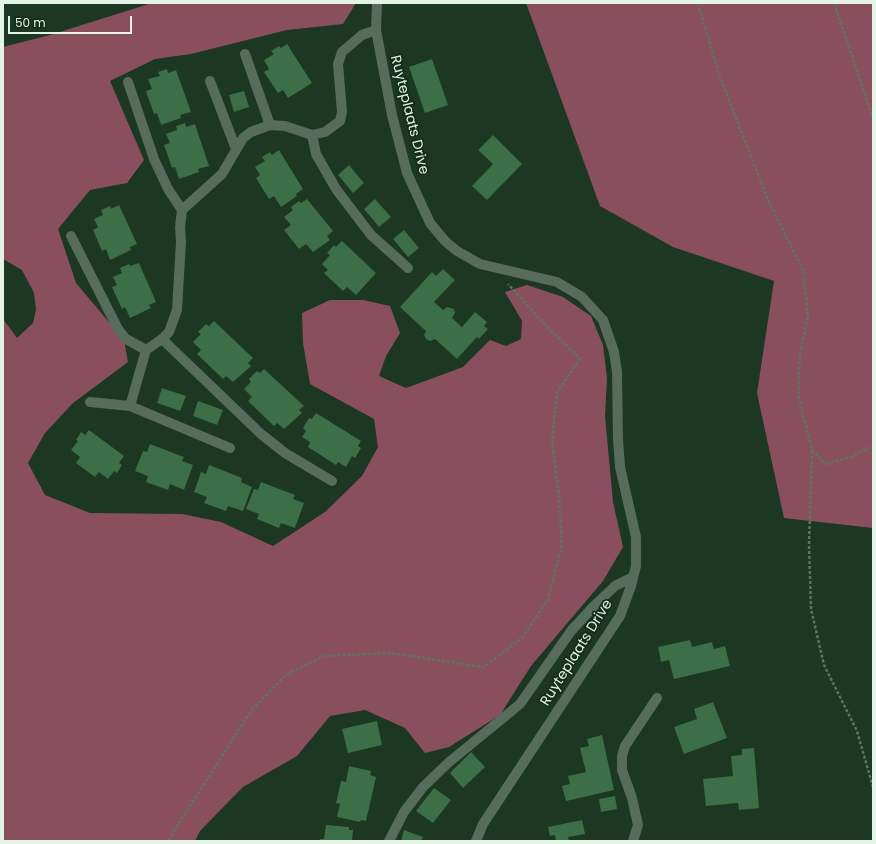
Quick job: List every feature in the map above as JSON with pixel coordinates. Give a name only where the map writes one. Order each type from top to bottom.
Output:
[{"type":"street","name":"Ruyteplaats Drive","points":[[377,3],[376,30],[394,122],[407,173],[430,223],[445,240],[467,257],[493,267],[556,282],[568,287],[582,297],[603,320],[614,352],[617,372],[620,467],[636,537],[636,566],[633,577],[620,616],[483,824],[476,841]]},
{"type":"street","points":[[182,210],[222,174],[243,138],[251,132],[270,125],[285,126],[312,136],[325,132],[340,121],[342,112],[338,64],[342,52],[362,35],[376,30]]},
{"type":"street","points":[[245,54],[270,125]]},
{"type":"street","points":[[128,82],[154,159],[168,189],[182,210],[180,227],[181,242],[178,310],[170,332],[146,350],[130,406]]},
{"type":"street","points":[[210,82],[236,149]]},
{"type":"street","points":[[312,136],[316,154],[336,190],[371,235],[408,268]]},
{"type":"street","points":[[71,236],[118,329],[126,339],[138,347],[146,350]]},
{"type":"street","points":[[162,339],[261,434],[285,452],[332,481]]},
{"type":"street","points":[[90,402],[130,406],[230,448]]},
{"type":"street","points":[[389,841],[409,805],[423,787],[448,763],[520,704],[571,631],[615,586],[633,577]]},
{"type":"street","points":[[633,841],[638,825],[632,798],[622,770],[622,756],[625,746],[657,698]]},
{"type":"path","points":[[698,3],[718,72],[768,200],[803,270],[808,316],[800,353],[798,395],[812,450],[809,545],[811,609],[824,666],[857,730],[873,787]]},
{"type":"path","points":[[834,3],[873,118]]},
{"type":"path","points":[[169,841],[175,829],[250,711],[286,675],[324,656],[390,653],[484,667],[524,637],[548,599],[562,545],[559,495],[552,442],[557,393],[580,358],[547,327],[493,267]]},
{"type":"path","points":[[812,450],[826,464],[851,457],[873,446]]},
{"type":"shaded area","points":[[152,3],[356,3],[343,24],[287,30],[191,54],[155,59],[110,81],[144,160],[127,183],[90,190],[58,229],[76,283],[124,340],[128,362],[73,403],[45,433],[28,463],[45,495],[90,513],[182,514],[221,522],[273,546],[325,512],[362,476],[378,447],[374,419],[310,384],[303,343],[302,313],[330,300],[363,300],[390,306],[400,333],[386,356],[379,376],[406,388],[463,367],[490,340],[506,346],[521,339],[522,321],[505,292],[527,285],[563,297],[591,316],[603,345],[607,378],[605,416],[613,502],[623,547],[603,581],[531,666],[500,715],[449,747],[425,753],[405,728],[365,710],[330,716],[297,756],[243,787],[200,831],[195,841],[3,841],[3,319],[17,338],[33,323],[36,310],[34,293],[22,270],[3,259],[3,47],[50,35]]},
{"type":"shaded area","points":[[526,3],[873,3],[873,528],[784,518],[757,393],[774,281],[673,247],[600,206]]},
{"type":"building","points":[[287,44],[312,83],[288,98],[283,90],[278,93],[264,72],[269,69],[264,60],[274,54],[271,51],[279,46],[281,48]]},
{"type":"building","points":[[432,59],[448,105],[425,113],[409,67]]},
{"type":"building","points":[[167,69],[168,73],[176,70],[191,112],[180,115],[181,118],[161,125],[157,113],[154,114],[146,91],[152,89],[148,79],[160,76],[158,72]]},
{"type":"building","points":[[244,91],[249,107],[234,112],[229,95]]},
{"type":"building","points":[[185,123],[186,127],[195,124],[209,166],[198,169],[199,172],[179,179],[175,167],[172,168],[164,145],[170,143],[166,134],[177,130],[176,126]]},
{"type":"building","points":[[493,135],[522,164],[487,200],[472,186],[493,164],[478,150]]},
{"type":"building","points":[[279,150],[303,189],[296,194],[297,196],[281,207],[274,196],[269,199],[256,178],[260,175],[255,167],[265,161],[262,157],[270,152],[272,155]]},
{"type":"building","points":[[349,165],[364,183],[353,193],[338,175]]},
{"type":"building","points":[[307,199],[333,231],[327,236],[330,240],[313,252],[306,244],[299,249],[284,230],[291,225],[284,217],[293,210],[291,207],[299,201],[301,203]]},
{"type":"building","points":[[375,199],[391,217],[379,227],[364,209]]},
{"type":"building","points":[[119,205],[137,244],[130,247],[131,250],[110,260],[106,249],[102,251],[93,230],[98,227],[94,219],[103,215],[101,210],[110,206],[111,209]]},
{"type":"building","points":[[404,230],[419,248],[408,257],[393,239]]},
{"type":"building","points":[[342,241],[376,273],[356,295],[347,287],[343,291],[324,273],[328,270],[322,264],[330,255],[327,253],[334,245],[336,247]]},
{"type":"building","points":[[139,263],[156,302],[149,305],[151,308],[130,318],[125,307],[122,309],[112,287],[117,285],[113,277],[122,273],[120,268],[129,264],[130,266]]},
{"type":"building","points":[[443,269],[455,280],[434,302],[443,310],[447,307],[454,309],[455,313],[452,318],[462,327],[475,312],[487,322],[484,326],[488,329],[479,339],[477,337],[457,359],[435,339],[430,341],[426,339],[424,335],[426,331],[400,307],[432,272],[436,276]]},
{"type":"building","points":[[214,321],[253,358],[248,363],[251,366],[233,382],[226,376],[223,379],[197,354],[201,350],[193,342],[201,334],[198,332],[206,324],[209,326]]},
{"type":"building","points":[[264,369],[304,406],[299,410],[302,413],[284,429],[277,423],[274,426],[248,401],[252,397],[244,389],[251,382],[249,379],[257,371],[260,373]]},
{"type":"building","points":[[162,388],[186,396],[180,411],[157,403]]},
{"type":"building","points":[[198,401],[223,410],[217,425],[193,416]]},
{"type":"building","points":[[316,413],[361,441],[358,446],[361,448],[355,458],[352,456],[346,467],[338,462],[336,465],[308,447],[310,442],[302,437],[306,431],[303,428],[309,418],[312,419]]},
{"type":"building","points":[[89,430],[124,456],[119,463],[122,465],[117,473],[114,471],[108,479],[99,472],[95,477],[76,463],[80,457],[71,450],[78,441],[76,440],[81,432],[85,435]]},
{"type":"building","points":[[150,444],[184,457],[182,461],[193,465],[184,490],[170,484],[168,490],[146,482],[148,476],[135,471],[143,451],[147,452]]},
{"type":"building","points":[[209,465],[242,478],[241,482],[252,487],[243,511],[228,506],[226,511],[204,503],[207,497],[194,492],[201,472],[206,474]]},
{"type":"building","points":[[261,482],[295,495],[293,499],[304,503],[295,528],[281,523],[279,528],[257,519],[259,514],[246,509],[254,489],[258,490]]},
{"type":"building","points":[[690,640],[692,647],[712,642],[714,649],[725,646],[730,666],[674,679],[669,660],[661,662],[658,647]]},
{"type":"building","points":[[713,702],[727,738],[684,754],[674,727],[697,719],[694,709]]},
{"type":"building","points":[[377,721],[382,745],[348,753],[342,729]]},
{"type":"building","points":[[602,735],[614,790],[566,801],[562,786],[570,784],[568,776],[586,772],[580,748],[589,746],[587,739]]},
{"type":"building","points":[[754,748],[759,808],[739,810],[738,803],[706,806],[703,779],[733,776],[731,756],[742,755],[742,749]]},
{"type":"building","points":[[471,752],[485,767],[463,788],[450,773]]},
{"type":"building","points":[[349,766],[371,771],[370,775],[376,777],[366,821],[361,820],[360,822],[337,817],[340,804],[336,803],[341,781],[346,782]]},
{"type":"building","points":[[434,788],[451,800],[433,823],[416,811]]},
{"type":"building","points":[[615,796],[617,809],[601,812],[599,799]]},
{"type":"building","points":[[582,820],[585,834],[568,837],[569,841],[556,841],[555,835],[550,836],[548,827]]},
{"type":"building","points":[[326,825],[349,827],[349,830],[353,830],[352,841],[320,841],[320,839],[324,839]]},
{"type":"building","points":[[404,830],[423,837],[421,841],[401,841]]}]
